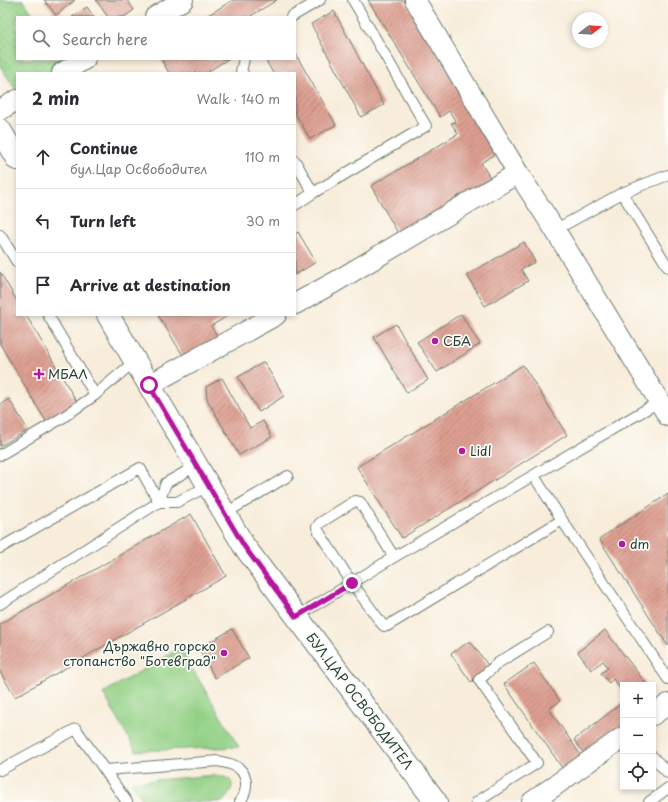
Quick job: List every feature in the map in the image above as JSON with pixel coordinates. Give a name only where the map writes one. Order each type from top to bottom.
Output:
[{"type":"street","points":[[157,16],[183,0]]},
{"type":"street","points":[[415,0],[518,173],[555,230],[664,410]]},
{"type":"street","points":[[64,72],[83,60]]},
{"type":"street","points":[[0,110],[16,101]]},
{"type":"street","points":[[0,130],[16,158]]},
{"type":"street","points":[[296,303],[335,282],[518,173]]},
{"type":"street","name":"БУЛ.ЦАР ОСВОБОДИТЕЛ","points":[[109,316],[244,546],[436,802]]},
{"type":"street","points":[[149,385],[274,316]]},
{"type":"street","points":[[656,713],[668,704]]},
{"type":"street","points":[[532,802],[620,739]]},
{"type":"lane","points":[[294,16],[320,0]]},
{"type":"lane","points":[[296,204],[426,126],[352,0]]},
{"type":"lane","points":[[242,72],[244,60]]},
{"type":"lane","points":[[296,164],[313,193]]},
{"type":"lane","points":[[555,230],[622,193],[668,175]]},
{"type":"lane","points":[[622,193],[668,267]]},
{"type":"lane","points":[[0,235],[16,260]]},
{"type":"lane","points":[[49,316],[95,395]]},
{"type":"lane","points":[[0,455],[62,418],[95,395],[135,361]]},
{"type":"lane","points":[[296,617],[394,557],[650,407],[664,410]]},
{"type":"lane","points":[[159,502],[166,483],[196,466]]},
{"type":"lane","points":[[0,548],[140,468],[159,502]]},
{"type":"lane","points":[[224,514],[288,476]]},
{"type":"lane","points":[[534,476],[668,679]]},
{"type":"lane","points":[[0,604],[159,502],[177,502],[208,486]]},
{"type":"lane","points":[[394,557],[360,502],[355,501],[320,523],[318,527],[319,532],[352,583],[382,624],[387,626],[562,520]]},
{"type":"lane","points":[[477,802],[537,763],[479,680],[498,663],[548,632]]},
{"type":"lane","points":[[0,770],[76,729],[127,802]]},
{"type":"lane","points":[[656,760],[668,773]]},
{"type":"lane","points":[[106,770],[218,761],[233,765],[242,770],[246,779],[246,790],[240,802]]},
{"type":"lane","points":[[649,802],[668,788]]},
{"type":"green space","points":[[0,0],[23,0],[34,16],[16,16],[16,60],[63,60],[64,62],[49,72],[16,72],[16,90],[0,66]]},
{"type":"green space","points":[[180,648],[239,747],[136,751],[103,693]]},
{"type":"green space","points":[[216,775],[229,779],[232,785],[229,795],[222,802],[144,802],[131,782]]},
{"type":"building","points":[[44,0],[75,0],[56,15]]},
{"type":"building","points":[[96,0],[127,0],[134,10],[125,16],[107,16]]},
{"type":"building","points":[[233,0],[277,0],[251,16],[207,16]]},
{"type":"building","points":[[368,0],[404,0],[473,111],[497,153],[481,163],[495,186],[402,240],[371,186],[458,134],[451,123],[456,122],[449,111],[440,117]]},
{"type":"building","points":[[87,7],[93,16],[74,16]]},
{"type":"building","points":[[334,11],[384,105],[361,117],[311,24]]},
{"type":"building","points":[[296,55],[336,125],[310,139],[296,115],[296,72],[272,72],[266,60],[296,60]]},
{"type":"building","points":[[162,60],[226,60],[210,72],[168,72]]},
{"type":"building","points":[[298,232],[316,262],[296,274],[296,233]]},
{"type":"building","points":[[524,242],[535,262],[521,269],[528,281],[485,306],[467,275]]},
{"type":"building","name":"МБАЛ","points":[[0,272],[16,299],[16,316],[27,316],[78,404],[47,423],[0,344]]},
{"type":"building","points":[[461,314],[480,344],[437,372],[417,342]]},
{"type":"building","points":[[159,316],[227,316],[211,326],[221,342],[187,362]]},
{"type":"building","points":[[396,324],[428,380],[407,393],[374,337]]},
{"type":"building","points":[[264,362],[284,396],[259,412],[238,377]]},
{"type":"building","name":"Lidl","points":[[523,365],[567,435],[402,538],[357,467]]},
{"type":"building","points":[[222,378],[250,428],[263,421],[272,437],[239,455],[207,399],[206,387]]},
{"type":"building","points":[[9,399],[28,430],[0,446],[0,405]]},
{"type":"building","points":[[668,494],[668,646],[599,539]]},
{"type":"building","points":[[191,514],[226,576],[15,697],[0,672],[0,624]]},
{"type":"building","name":"Държавно горско стопанство \"Ботевград\"","points":[[232,629],[249,658],[215,678],[199,649]]},
{"type":"building","points":[[605,630],[645,682],[620,682],[620,688],[613,679],[609,683],[601,673],[608,668],[603,661],[591,670],[578,652]]},
{"type":"building","points":[[470,641],[490,668],[471,682],[451,654]]},
{"type":"building","points":[[534,663],[560,701],[549,709],[582,757],[563,769],[504,684]]},
{"type":"building","points":[[620,704],[620,728],[585,755],[574,740]]},
{"type":"place","name":"СБА","points":[[435,341]]},
{"type":"place","name":"МБАЛ","points":[[39,374]]},
{"type":"place","name":"Lidl","points":[[462,451]]},
{"type":"place","name":"dm","points":[[622,544]]},
{"type":"place","name":"Държавно горско стопанство \"Ботевград\"","points":[[224,653]]},
{"type":"route","points":[[149,385],[244,546],[296,617],[352,583]]}]
